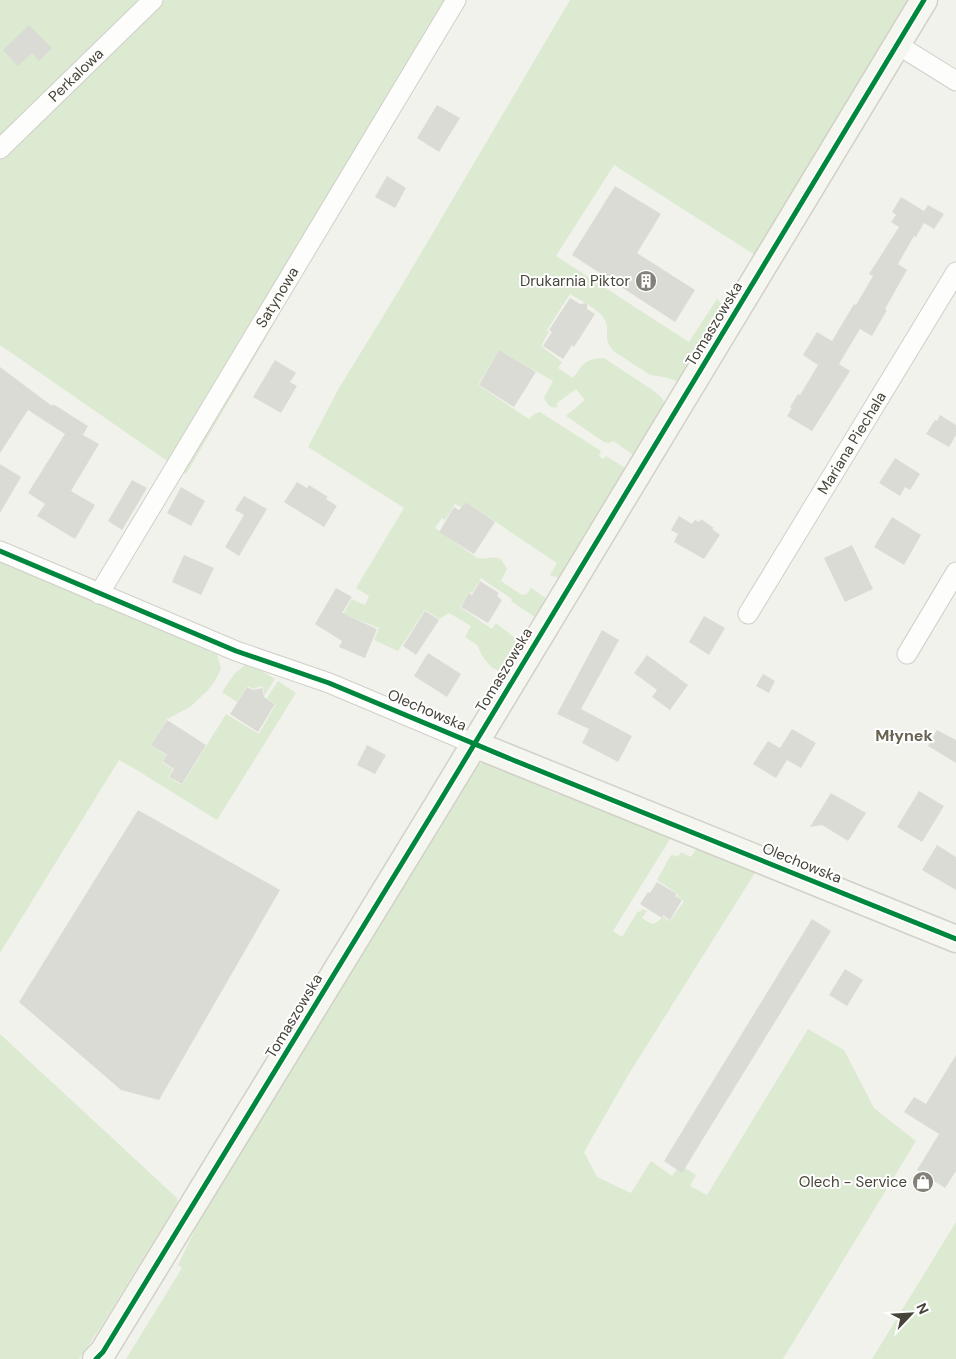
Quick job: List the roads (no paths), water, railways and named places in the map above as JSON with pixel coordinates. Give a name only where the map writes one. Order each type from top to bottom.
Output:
[{"type":"street","name":"Perkalowa","points":[[0,149],[153,0]]},
{"type":"street","name":"Satynowa","points":[[99,594],[456,0]]},
{"type":"street","name":"Tomaszowska","points":[[100,1357],[474,744],[924,0]]},
{"type":"street","points":[[898,45],[956,81]]},
{"type":"street","name":"Mariana Piechala","points":[[748,614],[956,272]]},
{"type":"street","name":"Olechowska","points":[[0,551],[236,651],[329,683],[474,744],[956,939]]},
{"type":"street","points":[[908,654],[956,572]]},
{"type":"place","name":"Drukarnia Piktor","points":[[646,281]]},
{"type":"place","name":"Olech - Service","points":[[923,1182]]},
{"type":"district","name":"Młynek","points":[[904,735]]}]
